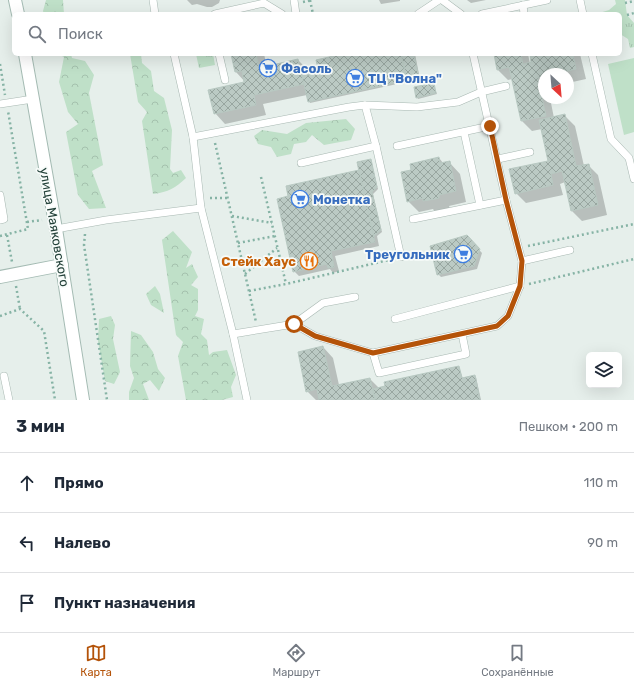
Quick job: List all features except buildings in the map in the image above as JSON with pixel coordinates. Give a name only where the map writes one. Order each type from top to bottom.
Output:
[{"type":"main road","points":[[15,0],[18,12]]},
{"type":"main road","name":"улица Маяковского","points":[[25,56],[56,229],[83,400]]},
{"type":"main road","points":[[0,277],[62,265]]},
{"type":"lane","points":[[152,0],[155,12]]},
{"type":"lane","points":[[294,0],[296,12]]},
{"type":"lane","points":[[421,12],[439,0]]},
{"type":"lane","points":[[442,0],[458,12]]},
{"type":"lane","points":[[491,12],[547,0]]},
{"type":"lane","points":[[580,0],[583,12]]},
{"type":"lane","points":[[225,12],[264,3],[279,12]]},
{"type":"lane","points":[[522,5],[524,12]]},
{"type":"lane","points":[[174,56],[193,137],[201,208],[233,334],[247,400]]},
{"type":"lane","points":[[220,56],[225,80]]},
{"type":"lane","points":[[294,324],[315,336],[373,353],[497,326],[508,316],[520,286],[522,261],[520,248],[506,200],[498,159],[473,56]]},
{"type":"lane","points":[[592,56],[611,139],[631,158],[634,179]]},
{"type":"lane","points":[[193,137],[349,107],[365,105],[417,107],[458,102],[481,92],[506,86]]},
{"type":"lane","points":[[3,103],[33,99]]},
{"type":"lane","points":[[365,105],[376,146],[401,257]]},
{"type":"lane","points":[[397,146],[490,126]]},
{"type":"lane","points":[[464,132],[480,205]]},
{"type":"lane","points":[[301,163],[376,146]]},
{"type":"lane","points":[[498,159],[530,152]]},
{"type":"lane","points":[[0,194],[4,219],[0,220]]},
{"type":"lane","points":[[413,219],[506,200]]},
{"type":"lane","points":[[56,229],[106,220],[201,208]]},
{"type":"lane","points":[[522,261],[570,250]]},
{"type":"lane","points":[[395,319],[520,286]]},
{"type":"lane","points":[[233,334],[294,324],[323,304],[355,297]]},
{"type":"lane","points":[[373,353],[379,373],[459,356],[466,354],[462,334]]},
{"type":"lane","points":[[4,376],[9,400]]},
{"type":"path","points":[[310,0],[313,12]]},
{"type":"path","points":[[625,3],[634,1]]},
{"type":"path","points":[[627,15],[634,14]]},
{"type":"path","points":[[0,64],[3,103],[28,229],[0,236]]},
{"type":"path","points":[[213,133],[258,330]]},
{"type":"path","points":[[261,177],[286,284]]},
{"type":"path","points":[[232,216],[272,223]]},
{"type":"path","points":[[520,248],[634,224]]},
{"type":"path","points":[[86,230],[84,245],[107,400]]},
{"type":"path","points":[[238,244],[275,236]]},
{"type":"path","points":[[245,274],[277,248]]},
{"type":"path","points":[[249,291],[286,284],[401,257]]},
{"type":"path","points":[[520,286],[634,260]]},
{"type":"path","points":[[0,316],[20,309],[44,331],[55,400]]},
{"type":"green space","points":[[46,0],[63,0],[64,12],[43,11]]},
{"type":"green space","points":[[615,0],[625,0],[627,15],[634,23],[634,47],[630,48],[628,39],[622,35],[622,12],[602,12],[609,10],[616,4]]},
{"type":"green space","points":[[62,56],[72,56],[72,58],[85,61],[94,75],[89,93],[103,165],[92,171],[106,208],[89,209],[78,195],[66,132],[78,124],[68,112],[59,82],[64,57]]},
{"type":"green space","points":[[130,56],[141,56],[142,63],[151,71],[154,91],[164,98],[172,130],[170,169],[173,173],[181,170],[186,178],[171,189],[163,192],[153,194],[142,121],[147,112],[138,102]]},
{"type":"green space","points":[[196,56],[213,56],[215,65],[199,68]]},
{"type":"green space","points":[[634,58],[634,132],[624,135],[608,64]]},
{"type":"green space","points":[[346,119],[355,129],[351,140],[324,145],[312,135],[306,142],[294,144],[291,154],[277,157],[271,147],[258,144],[254,136],[262,130],[287,134],[306,123]]},
{"type":"green space","points":[[173,231],[192,252],[186,268],[192,264],[198,277],[191,285],[198,289],[198,310],[195,316],[204,319],[201,334],[207,340],[209,355],[213,352],[227,350],[236,375],[231,387],[233,397],[222,400],[186,400],[178,356],[183,342],[176,335],[162,240]]},
{"type":"green space","points":[[155,286],[160,294],[164,313],[151,305],[146,294]]},
{"type":"green space","points":[[111,316],[115,325],[113,339],[120,372],[114,384],[105,381],[98,341],[99,319]]},
{"type":"green space","points":[[131,331],[141,335],[153,352],[158,369],[165,378],[159,391],[150,380],[143,384],[149,400],[129,400],[129,392],[134,378],[130,366]]},
{"type":"place","name":"Фасоль","points":[[268,68]]},
{"type":"place","name":"ТЦ \"Волна\"","points":[[355,78]]},
{"type":"place","name":"Монетка","points":[[300,199]]},
{"type":"place","name":"Треугольник","points":[[463,254]]},
{"type":"place","name":"Стейк Хаус","points":[[309,261]]},
{"type":"route","points":[[294,324],[315,336],[373,353],[497,326],[508,316],[520,286],[522,261],[520,248],[506,200],[490,126]]}]
